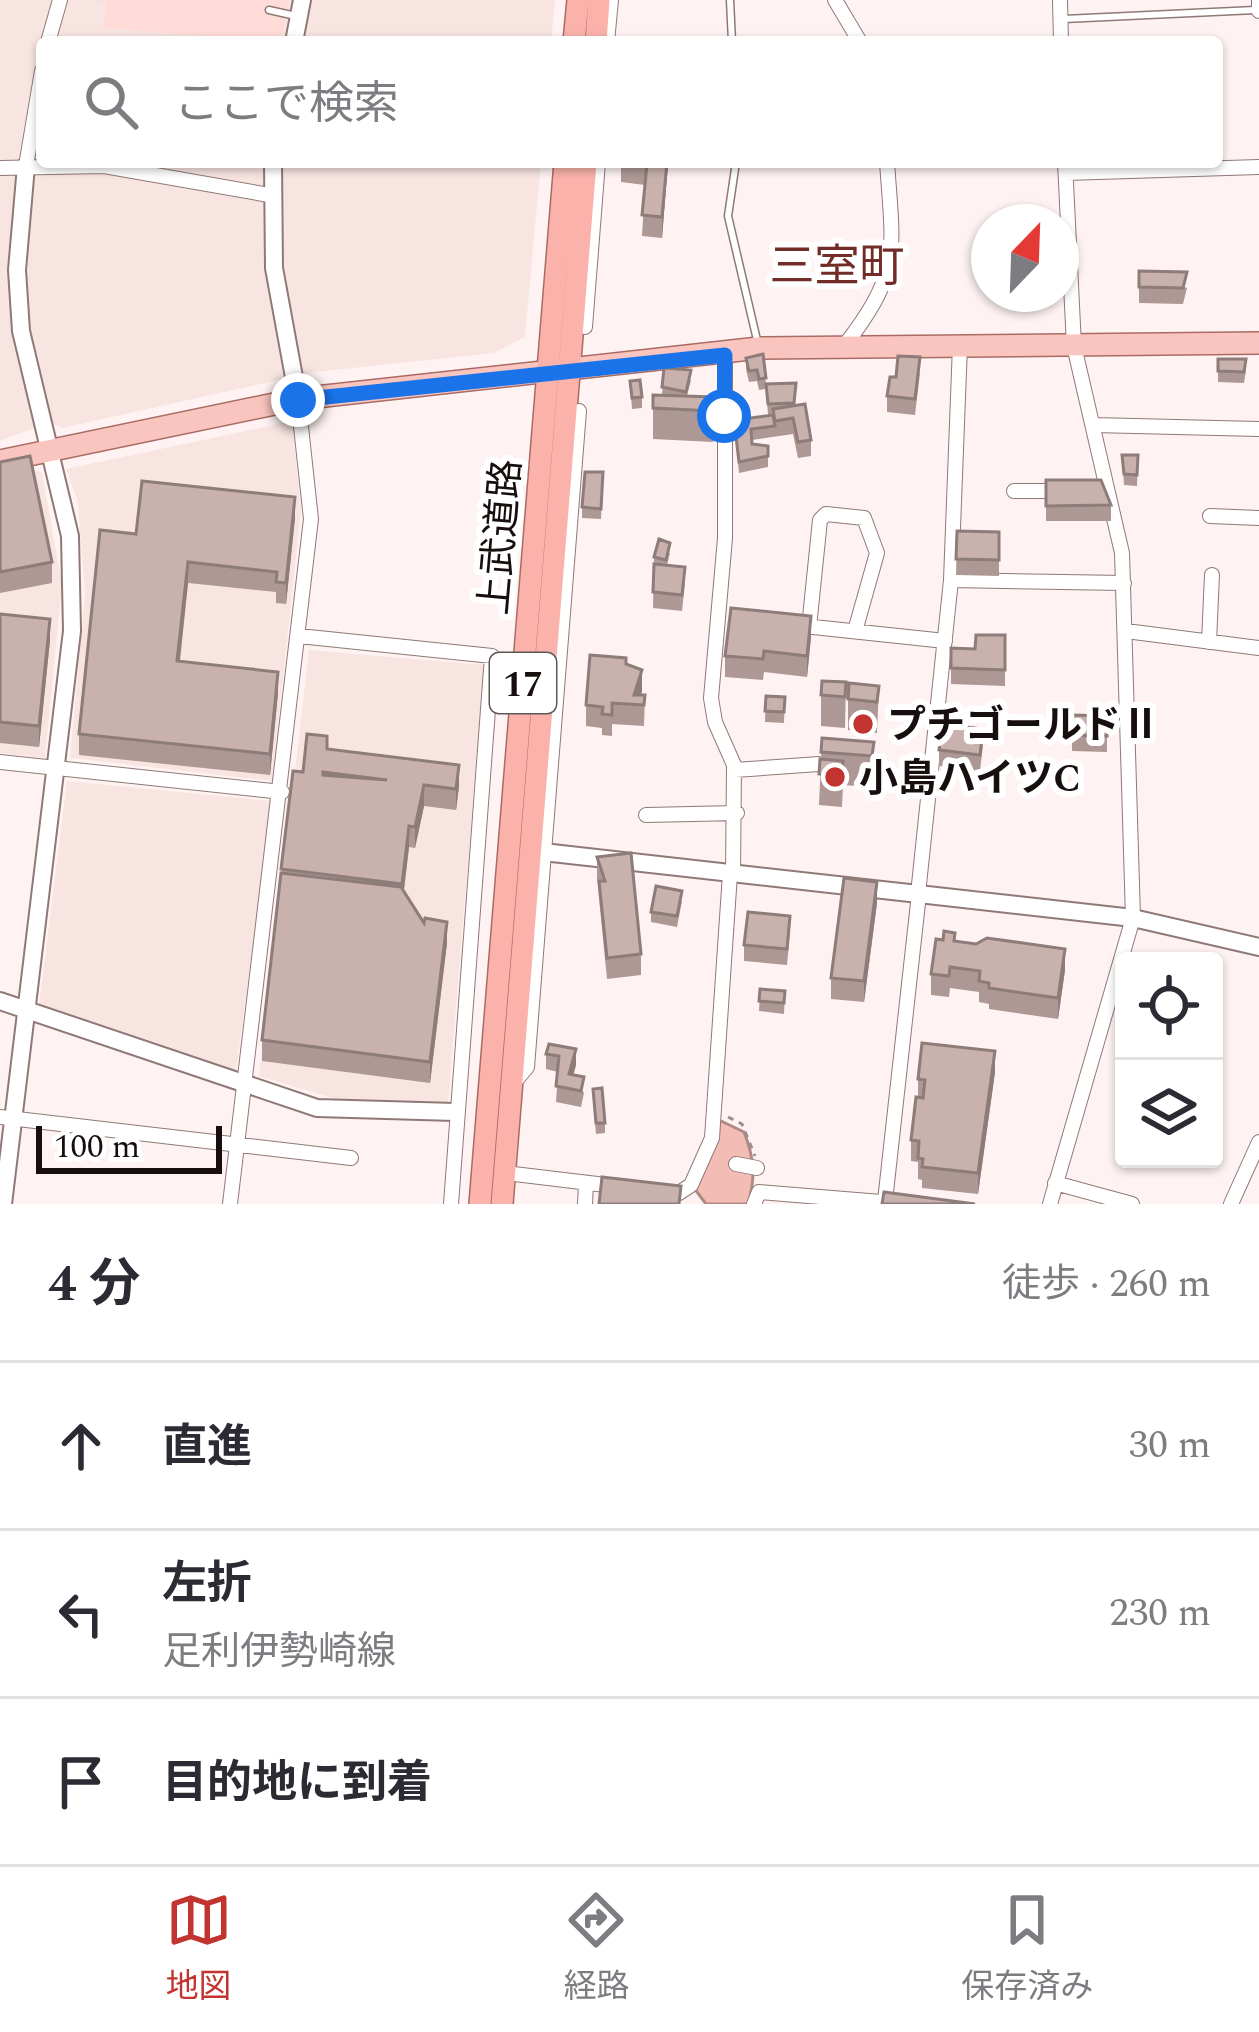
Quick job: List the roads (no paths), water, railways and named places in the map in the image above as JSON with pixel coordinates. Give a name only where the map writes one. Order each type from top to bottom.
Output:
[{"type":"highway","points":[[575,36],[578,0]]},
{"type":"highway","points":[[596,36],[599,0]]},
{"type":"highway","name":"上武道路","points":[[502,1204],[557,502],[565,168]]},
{"type":"highway","name":"上武道路","points":[[480,1204],[558,372],[587,215],[586,168]]},
{"type":"main road","points":[[0,461],[298,400],[759,348],[1259,343]]},
{"type":"street","points":[[50,36],[60,0]]},
{"type":"street","points":[[607,36],[610,0]]},
{"type":"street","points":[[835,0],[856,36]]},
{"type":"street","points":[[1060,0],[1061,36]]},
{"type":"street","points":[[1258,0],[1259,10]]},
{"type":"street","points":[[3,1204],[6,1118],[26,1010],[72,631],[70,536],[21,331],[17,270],[36,107]]},
{"type":"street","points":[[0,168],[36,166]]},
{"type":"street","points":[[1223,167],[1259,167]]},
{"type":"street","points":[[115,168],[269,195]]},
{"type":"street","points":[[230,1204],[282,791],[312,494],[274,268],[269,195],[272,168]]},
{"type":"street","points":[[585,327],[587,215],[597,168]]},
{"type":"street","points":[[845,345],[881,298],[890,276],[886,168]]},
{"type":"street","points":[[1065,168],[1074,346],[1109,491],[1124,584],[1133,918],[1056,1195],[1132,1204]]},
{"type":"street","points":[[885,1202],[946,641],[960,345]]},
{"type":"street","points":[[680,1193],[691,1185],[712,1138],[737,813],[735,770],[715,722],[711,698],[725,538],[725,355]]},
{"type":"street","points":[[513,1084],[527,1067],[579,411]]},
{"type":"street","points":[[1093,425],[1259,429]]},
{"type":"street","points":[[1014,491],[1109,491]]},
{"type":"street","points":[[557,502],[571,524]]},
{"type":"street","points":[[809,627],[820,520],[826,514],[863,518],[877,553],[855,631]]},
{"type":"street","points":[[1210,516],[1259,518]]},
{"type":"street","points":[[1209,642],[1212,575]]},
{"type":"street","points":[[951,580],[1124,584]]},
{"type":"street","points":[[716,619],[739,621]]},
{"type":"street","points":[[785,625],[946,641]]},
{"type":"street","points":[[1126,631],[1259,648]]},
{"type":"street","points":[[298,636],[492,656],[451,1204]]},
{"type":"street","points":[[0,762],[282,791]]},
{"type":"street","points":[[735,770],[819,764]]},
{"type":"street","points":[[646,815],[737,813]]},
{"type":"street","points":[[544,852],[1133,918],[1259,947]]},
{"type":"street","points":[[0,1001],[245,1085],[340,1111],[455,1112]]},
{"type":"street","points":[[6,1118],[351,1158]]},
{"type":"street","points":[[1231,1204],[1259,1142]]},
{"type":"street","points":[[736,1164],[757,1168]]},
{"type":"street","points":[[506,1173],[633,1188]]},
{"type":"street","points":[[585,1204],[586,1183]]},
{"type":"street","points":[[754,1204],[760,1192],[771,1190],[822,1200],[906,1204]]},
{"type":"street","points":[[656,1191],[680,1193],[693,1204]]},
{"type":"lane","points":[[730,0],[732,36]]},
{"type":"lane","points":[[269,10],[301,9]]},
{"type":"lane","points":[[1061,19],[1259,10]]},
{"type":"lane","points":[[735,168],[728,216],[759,348]]},
{"type":"place","name":"プチゴールドⅡ","points":[[863,724]]},
{"type":"place","name":"小島ハイツC","points":[[835,777]]},
{"type":"district","name":"三室町","points":[[837,265]]}]
